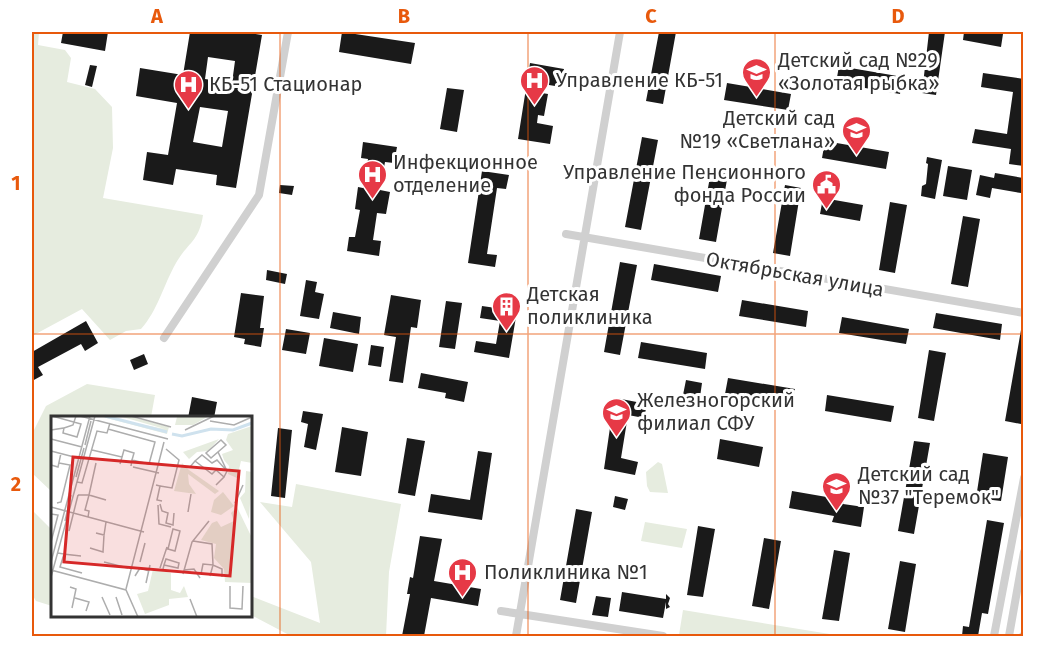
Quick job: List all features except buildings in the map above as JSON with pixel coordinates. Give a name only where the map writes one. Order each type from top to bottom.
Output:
[{"type":"street","points":[[165,338],[259,195],[288,32]]},
{"type":"street","points":[[516,636],[620,32]]},
{"type":"street","name":"Октябрьская улица","points":[[566,234],[1023,313]]},
{"type":"street","points":[[994,636],[1023,478]]},
{"type":"street","points":[[1009,636],[1023,552]]},
{"type":"street","points":[[501,611],[663,636]]},
{"type":"shaded area","points":[[32,32],[39,32],[38,45],[65,50],[71,58],[67,82],[95,89],[112,107],[113,148],[103,198],[203,215],[196,237],[180,256],[147,322],[141,329],[126,331],[110,340],[82,309],[32,336]]},
{"type":"shaded area","points":[[87,384],[155,395],[151,416],[51,416],[51,491],[32,473],[32,434],[46,406]]},
{"type":"shaded area","points":[[658,462],[662,464],[668,493],[650,492],[647,486],[646,472]]},
{"type":"shaded area","points":[[296,484],[401,504],[389,572],[386,636],[291,636],[252,616],[252,596],[320,623],[311,562],[260,502],[292,507]]},
{"type":"shaded area","points":[[32,510],[51,529],[51,606],[36,601],[32,594]]},
{"type":"shaded area","points":[[645,522],[687,529],[682,548],[641,541]]},
{"type":"shaded area","points":[[683,610],[842,636],[679,635]]},
{"type":"place","name":"Детский сад №29 «Золотая рыбка»","points":[[757,98]]},
{"type":"place","name":"Управление КБ-51","points":[[535,106]]},
{"type":"place","name":"КБ-51 Стационар","points":[[188,110]]},
{"type":"place","name":"Детский сад №19 «Светлана»","points":[[856,156]]},
{"type":"place","name":"Инфекционное отделение","points":[[372,200]]},
{"type":"place","name":"Управление Пенсионного фонда России","points":[[827,210]]},
{"type":"place","name":"Детская поликлиника","points":[[506,332]]},
{"type":"place","name":"Железногорский филиал СФУ","points":[[616,438]]},
{"type":"place","name":"Детский сад №37 \"Теремок\"","points":[[837,512]]},
{"type":"place","name":"Поликлиника №1","points":[[463,598]]}]
